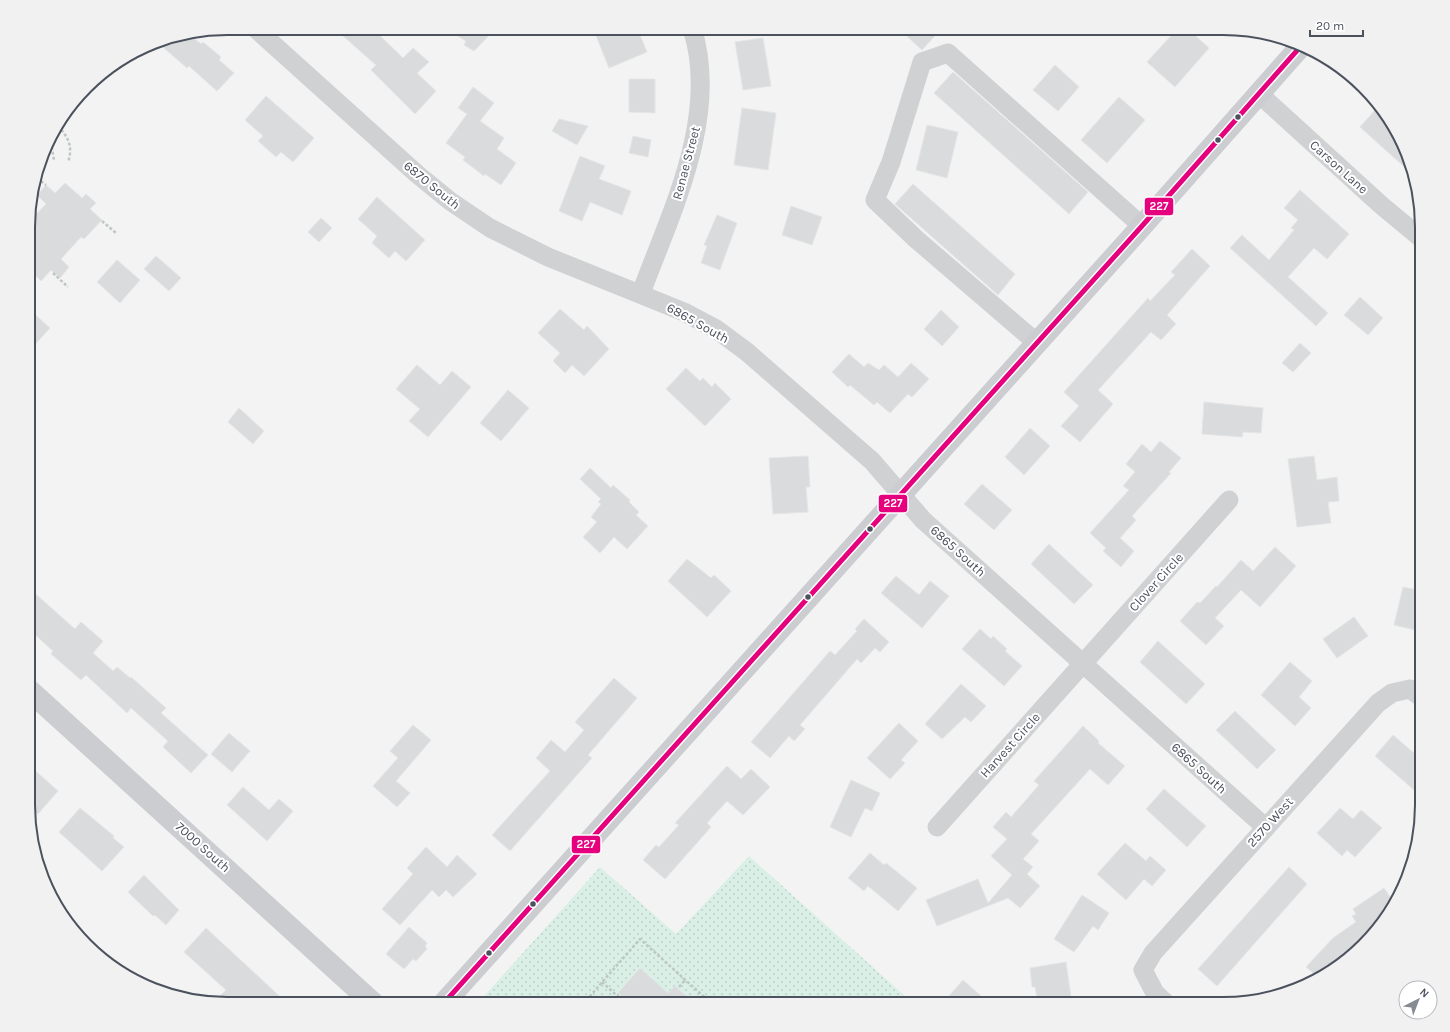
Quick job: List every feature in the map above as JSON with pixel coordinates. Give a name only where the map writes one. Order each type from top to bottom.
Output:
[{"type":"main road","points":[[449,997],[902,494],[1036,342],[1142,226],[1297,50]]},
{"type":"main road","name":"7000 South","points":[[35,696],[366,997]]},
{"type":"street","name":"6870 South","points":[[263,35],[417,174],[450,201],[490,228],[520,244],[548,257],[641,293]]},
{"type":"street","name":"Renae Street","points":[[641,293],[682,184],[693,147],[699,112],[699,77],[694,35]]},
{"type":"street","points":[[1036,342],[916,239],[875,200],[891,162],[922,62],[948,53],[1142,226]]},
{"type":"street","name":"Carson Lane","points":[[1258,93],[1381,205],[1415,233]]},
{"type":"street","name":"6865 South","points":[[641,293],[684,312],[716,329],[747,352],[872,461],[923,520],[1265,827]]},
{"type":"street","name":"Clover Circle","points":[[1083,664],[1229,500]]},
{"type":"street","name":"Harvest Circle","points":[[937,827],[1083,664]]},
{"type":"street","name":"2570 West","points":[[1159,997],[1155,993],[1143,970],[1152,953],[1378,703],[1392,692],[1415,694]]},
{"type":"path","points":[[62,130],[65,134],[71,148],[68,162]]},
{"type":"path","points":[[52,149],[54,160]]},
{"type":"path","points":[[41,181],[46,185]]},
{"type":"path","points":[[102,221],[116,233]]},
{"type":"path","points":[[53,273],[68,287]]},
{"type":"path","points":[[589,997],[640,939],[704,997]]},
{"type":"path","points":[[679,987],[685,980]]},
{"type":"path","points":[[602,982],[618,997]]},
{"type":"green space","points":[[749,856],[906,997],[483,997],[600,867],[676,934]]},
{"type":"building","points":[[342,35],[379,35],[403,58],[413,48],[429,62],[417,73],[436,91],[415,114],[371,70],[376,65]]},
{"type":"building","points":[[456,35],[489,35],[474,51],[464,45],[466,41]]},
{"type":"building","points":[[596,35],[640,35],[647,52],[609,68]]},
{"type":"building","points":[[906,35],[936,35],[922,50]]},
{"type":"building","points":[[1172,35],[1195,35],[1209,48],[1175,87],[1147,62]]},
{"type":"building","points":[[194,38],[201,44],[203,42],[221,57],[219,60],[234,73],[217,91],[189,66],[187,68],[162,47]]},
{"type":"building","points":[[763,38],[771,86],[743,90],[735,42]]},
{"type":"building","points":[[1055,65],[1079,87],[1058,111],[1033,90]]},
{"type":"building","points":[[953,72],[1088,192],[1069,214],[934,93]]},
{"type":"building","points":[[629,79],[655,79],[655,113],[629,112]]},
{"type":"building","points":[[473,87],[494,103],[480,121],[504,138],[497,149],[516,163],[501,185],[485,174],[484,176],[463,160],[465,157],[446,143],[467,114],[458,108]]},
{"type":"building","points":[[266,96],[314,138],[293,162],[281,152],[276,157],[258,141],[263,136],[245,120]]},
{"type":"building","points":[[1119,97],[1145,120],[1107,163],[1081,140]]},
{"type":"building","points":[[742,108],[776,113],[768,170],[734,165]]},
{"type":"building","points":[[1375,110],[1395,142],[1406,168],[1360,127]]},
{"type":"building","points":[[559,119],[588,126],[577,145],[552,131]]},
{"type":"building","points":[[927,125],[958,132],[947,178],[916,170]]},
{"type":"building","points":[[633,136],[651,140],[648,157],[629,153]]},
{"type":"building","points":[[580,156],[605,166],[599,179],[631,191],[622,215],[590,202],[582,221],[559,211]]},
{"type":"building","points":[[65,183],[82,198],[86,194],[96,203],[90,209],[102,220],[84,239],[81,237],[61,259],[69,267],[60,278],[51,270],[41,281],[35,275],[35,216],[46,204],[38,196],[46,185],[55,193]]},
{"type":"building","points":[[913,184],[1015,274],[998,295],[895,204]]},
{"type":"building","points":[[1300,190],[1349,234],[1327,259],[1314,248],[1288,277],[1328,313],[1316,326],[1230,248],[1242,235],[1269,260],[1294,230],[1291,228],[1298,220],[1284,208]]},
{"type":"building","points":[[377,197],[425,240],[406,261],[395,251],[389,258],[372,243],[377,236],[358,219]]},
{"type":"building","points":[[791,206],[822,217],[812,245],[782,235]]},
{"type":"building","points":[[717,215],[737,223],[720,270],[701,263],[707,246],[704,245]]},
{"type":"building","points":[[321,218],[332,228],[319,242],[308,232]]},
{"type":"building","points":[[1192,249],[1210,266],[1167,315],[1176,324],[1161,340],[1151,332],[1098,390],[1113,404],[1080,442],[1061,426],[1079,406],[1064,392],[1148,298],[1150,301],[1175,275],[1171,272]]},
{"type":"building","points":[[156,256],[181,278],[169,291],[144,269]]},
{"type":"building","points":[[117,260],[140,280],[120,303],[97,282]]},
{"type":"building","points":[[1360,297],[1383,318],[1368,335],[1344,315]]},
{"type":"building","points":[[560,309],[584,330],[587,326],[609,349],[584,376],[572,365],[565,373],[553,361],[560,353],[538,333]]},
{"type":"building","points":[[941,310],[959,327],[942,346],[924,329]]},
{"type":"building","points":[[35,314],[50,328],[35,344]]},
{"type":"building","points":[[1300,343],[1311,353],[1293,372],[1282,363]]},
{"type":"building","points":[[849,354],[864,367],[868,363],[879,370],[884,365],[898,377],[911,363],[929,379],[912,397],[908,394],[890,413],[877,402],[874,405],[850,385],[848,387],[832,372]]},
{"type":"building","points":[[417,365],[440,385],[452,371],[471,387],[428,437],[409,421],[420,409],[396,389]]},
{"type":"building","points":[[686,368],[700,381],[703,378],[712,387],[715,383],[731,399],[705,426],[666,389]]},
{"type":"building","points":[[508,390],[529,408],[501,441],[480,423]]},
{"type":"building","points":[[1204,402],[1263,408],[1261,433],[1243,432],[1242,437],[1202,434]]},
{"type":"building","points":[[239,408],[264,431],[253,444],[228,422]]},
{"type":"building","points":[[1030,428],[1050,446],[1024,475],[1005,457]]},
{"type":"building","points":[[1160,441],[1181,458],[1169,472],[1171,473],[1132,516],[1136,520],[1120,538],[1134,551],[1121,567],[1103,551],[1106,548],[1090,533],[1129,490],[1123,486],[1135,472],[1126,464],[1142,444],[1151,452]]},
{"type":"building","points":[[808,456],[810,487],[806,487],[808,512],[773,514],[769,458]]},
{"type":"building","points":[[1314,456],[1317,480],[1337,477],[1339,501],[1328,502],[1331,523],[1297,527],[1288,459]]},
{"type":"building","points":[[590,468],[611,488],[613,485],[630,500],[629,502],[639,512],[636,515],[648,526],[627,549],[614,537],[600,553],[583,537],[597,522],[591,517],[601,504],[598,502],[601,499],[580,479]]},
{"type":"building","points":[[982,484],[1012,510],[994,530],[964,504]]},
{"type":"building","points":[[1049,544],[1093,585],[1074,604],[1031,564]]},
{"type":"building","points":[[1275,547],[1296,566],[1260,607],[1241,590],[1215,618],[1224,626],[1206,645],[1180,621],[1197,602],[1200,603],[1216,586],[1217,587],[1241,560],[1253,571]]},
{"type":"building","points":[[687,559],[711,578],[714,575],[731,591],[707,617],[668,581]]},
{"type":"building","points":[[896,576],[919,595],[930,581],[949,596],[922,628],[881,593]]},
{"type":"building","points":[[1403,587],[1415,590],[1415,630],[1394,625]]},
{"type":"building","points":[[35,593],[75,629],[81,622],[103,641],[93,653],[113,671],[117,667],[130,678],[131,677],[166,708],[161,713],[208,755],[191,773],[163,747],[168,741],[131,708],[127,713],[86,675],[81,680],[51,654],[53,651],[35,635]]},
{"type":"building","points":[[1354,617],[1368,636],[1337,658],[1323,639]]},
{"type":"building","points":[[864,619],[889,642],[880,652],[875,648],[861,663],[857,659],[800,725],[805,729],[794,741],[789,736],[770,758],[751,742],[830,651],[835,655],[857,631],[855,629]]},
{"type":"building","points":[[980,629],[991,639],[993,636],[1007,649],[1005,651],[1022,666],[1004,686],[962,649]]},
{"type":"building","points":[[1158,641],[1205,684],[1186,704],[1140,662]]},
{"type":"building","points":[[1290,662],[1312,681],[1299,697],[1311,708],[1295,726],[1261,695]]},
{"type":"building","points":[[614,678],[637,698],[588,755],[592,758],[510,851],[492,835],[550,771],[536,758],[551,740],[565,752],[584,730],[575,722]]},
{"type":"building","points":[[961,684],[986,706],[971,722],[965,717],[942,739],[925,724]]},
{"type":"building","points":[[1235,711],[1276,750],[1257,769],[1216,730]]},
{"type":"building","points":[[899,723],[918,741],[901,760],[905,763],[890,779],[867,758]]},
{"type":"building","points":[[413,725],[431,740],[396,781],[410,793],[397,807],[373,786],[398,758],[390,751]]},
{"type":"building","points":[[1083,726],[1099,741],[1098,743],[1125,766],[1108,785],[1090,769],[1031,834],[1039,841],[1023,859],[1033,867],[1027,874],[1040,886],[1020,908],[1008,898],[937,926],[926,900],[978,879],[988,903],[1012,875],[991,856],[1007,839],[993,827],[1006,812],[1011,817],[1039,785],[1034,781]]},
{"type":"building","points":[[229,733],[250,751],[232,772],[211,754]]},
{"type":"building","points":[[1393,735],[1415,754],[1415,791],[1375,756]]},
{"type":"building","points":[[727,766],[741,779],[751,769],[770,787],[743,815],[727,801],[707,823],[711,827],[665,879],[643,860],[656,845],[659,847],[679,825],[675,823]]},
{"type":"building","points":[[35,770],[58,791],[38,814],[35,811]]},
{"type":"building","points":[[851,780],[880,793],[872,811],[865,808],[851,837],[830,827]]},
{"type":"building","points":[[243,787],[269,810],[279,799],[293,811],[267,841],[227,805]]},
{"type":"building","points":[[1164,789],[1206,826],[1187,847],[1146,809]]},
{"type":"building","points":[[80,808],[114,836],[113,838],[124,847],[102,871],[59,832]]},
{"type":"building","points":[[1340,808],[1353,819],[1361,810],[1382,828],[1355,857],[1347,850],[1342,856],[1317,833]]},
{"type":"building","points":[[1125,843],[1146,861],[1150,856],[1166,870],[1152,886],[1144,879],[1126,900],[1097,874]]},
{"type":"building","points":[[426,847],[447,867],[457,855],[477,874],[453,897],[446,890],[439,897],[432,890],[400,925],[382,909],[413,874],[407,868]]},
{"type":"building","points":[[870,853],[884,865],[886,863],[917,888],[898,911],[868,886],[864,891],[848,878]]},
{"type":"building","points":[[1289,867],[1307,884],[1217,986],[1198,969]]},
{"type":"building","points":[[144,875],[179,910],[166,925],[155,915],[153,916],[128,892]]},
{"type":"building","points":[[1384,888],[1391,898],[1386,906],[1382,909],[1383,911],[1375,922],[1359,941],[1329,965],[1314,974],[1306,967],[1333,938],[1356,922],[1352,916],[1356,914],[1353,909]]},
{"type":"building","points":[[1082,895],[1109,913],[1098,930],[1093,926],[1074,952],[1054,939]]},
{"type":"building","points":[[409,927],[427,943],[425,946],[427,949],[416,961],[413,959],[404,969],[386,954]]},
{"type":"building","points":[[206,928],[280,997],[219,997],[226,990],[184,952]]},
{"type":"building","points":[[1066,962],[1071,997],[1037,997],[1035,987],[1032,987],[1030,968]]},
{"type":"building","points":[[640,968],[668,993],[675,986],[687,997],[622,997],[618,993]]},
{"type":"building","points":[[963,980],[982,997],[948,997]]},
{"type":"transit line","name":"227","points":[[449,997],[1142,226],[1297,50]]}]
